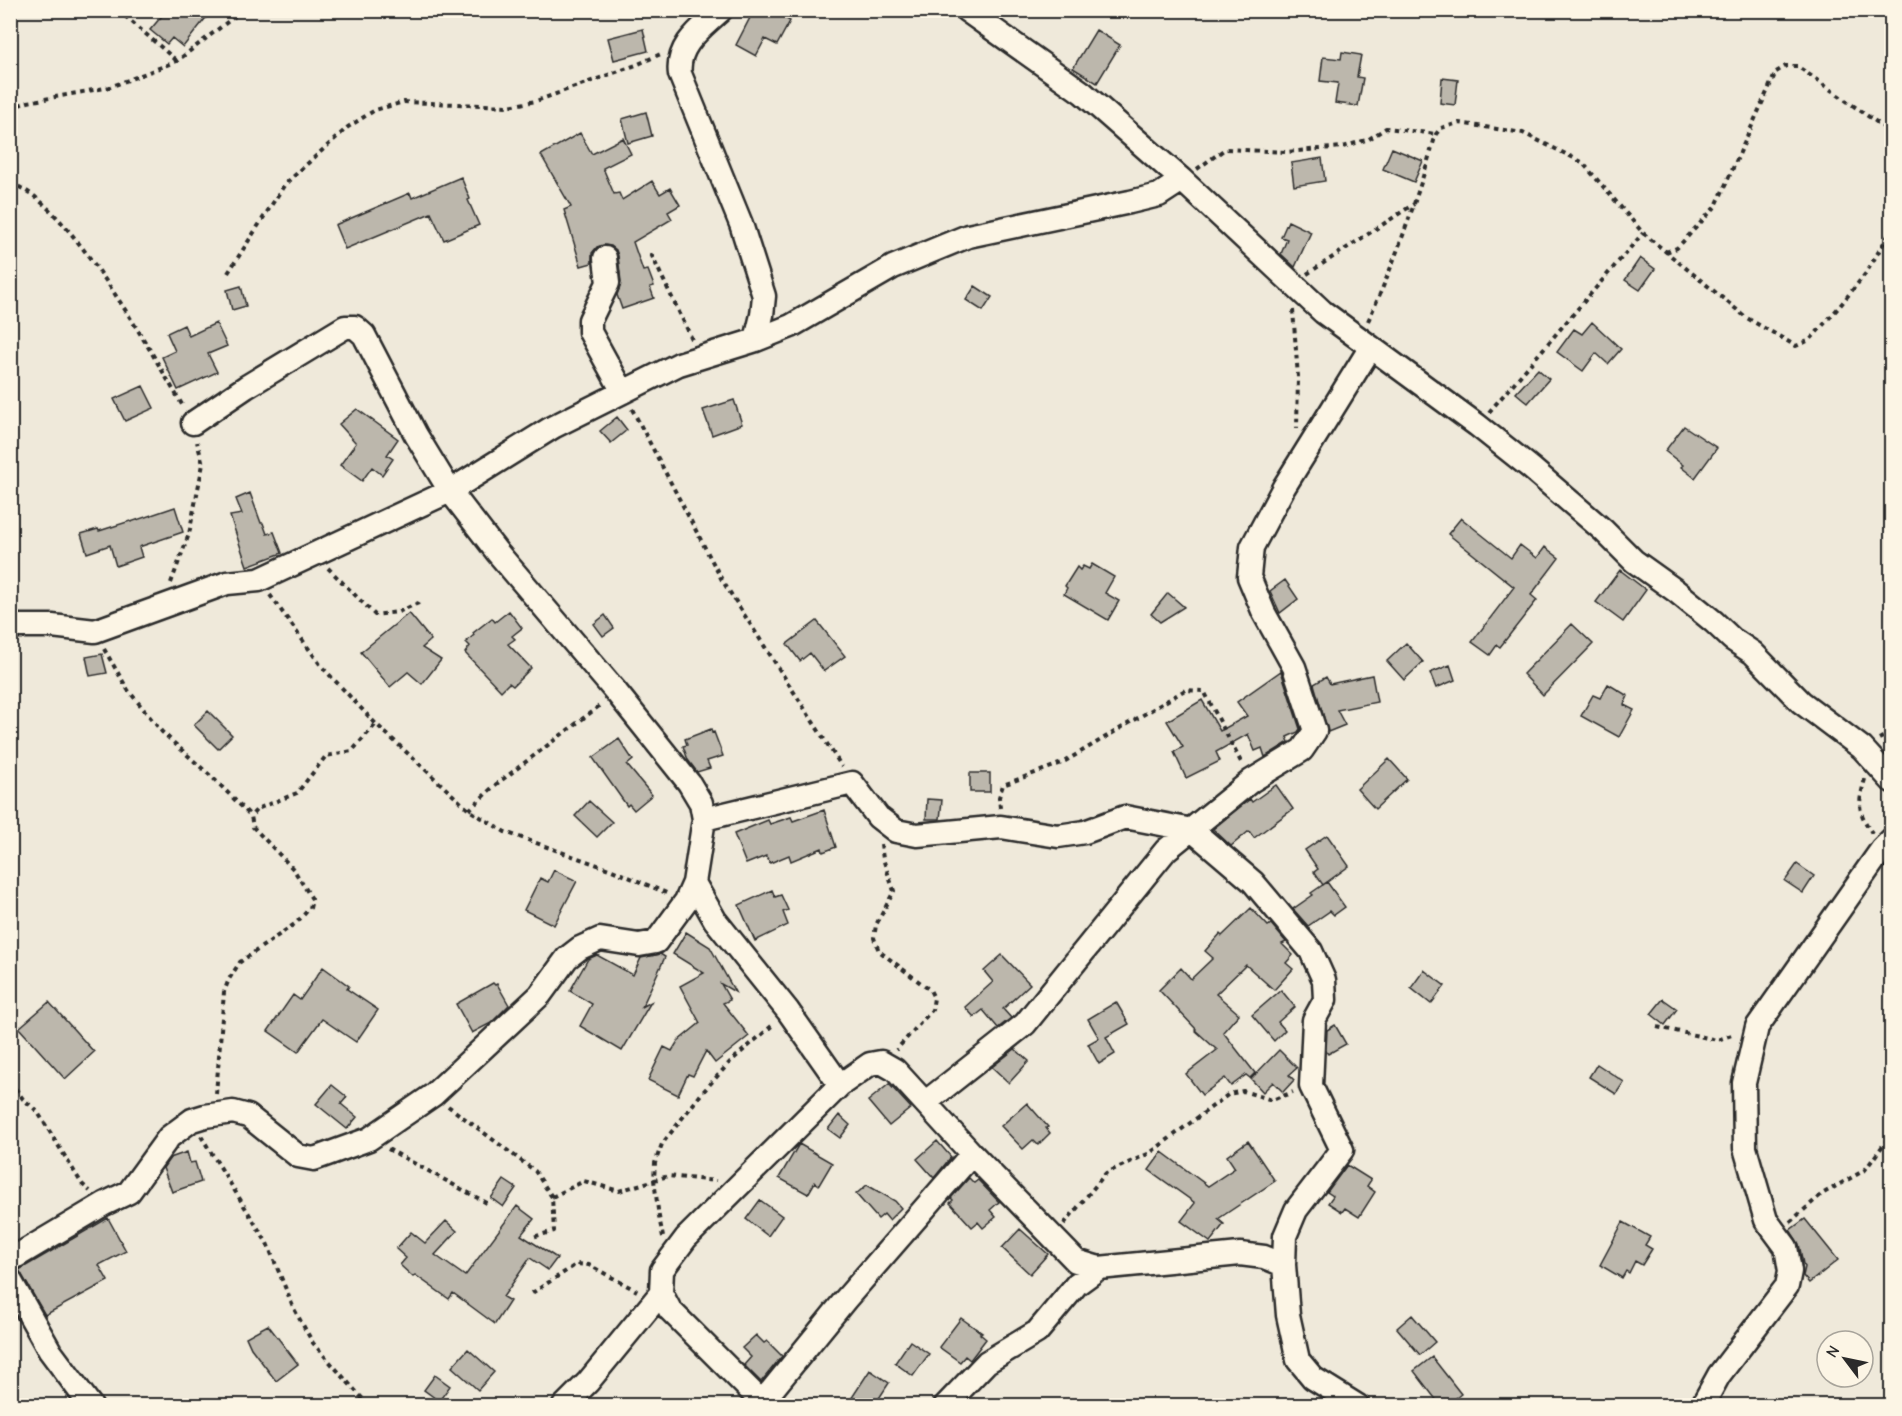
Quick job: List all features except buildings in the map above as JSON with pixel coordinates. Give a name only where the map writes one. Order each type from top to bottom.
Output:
[{"type":"street","points":[[721,10],[688,41],[678,62],[680,74],[741,225],[764,296],[756,340]]},
{"type":"street","points":[[966,10],[1083,93],[1182,180],[1323,312],[1477,425],[1531,468],[1604,530],[1635,561],[1676,591],[1732,639],[1753,653],[1801,702],[1862,748],[1892,781]]},
{"type":"street","points":[[10,626],[52,626],[95,631],[227,583],[259,580],[450,491],[553,427],[679,364],[756,340],[791,326],[893,267],[968,236],[1159,195],[1182,180]]},
{"type":"street","points":[[605,258],[608,283],[590,320],[590,332],[623,392]]},
{"type":"street","points":[[10,1260],[104,1204],[129,1192],[169,1137],[199,1118],[233,1112],[248,1116],[298,1156],[314,1159],[369,1139],[433,1095],[540,995],[567,958],[580,948],[600,939],[639,945],[656,942],[690,892],[704,819],[701,803],[689,783],[617,693],[496,552],[450,491],[416,435],[364,335],[355,327],[345,327],[246,387],[193,423]]},
{"type":"street","points":[[926,1102],[1025,1024],[1166,850],[1251,781],[1302,750],[1315,731],[1294,667],[1264,614],[1249,577],[1252,547],[1365,343]]},
{"type":"street","points":[[704,819],[852,783],[878,817],[896,831],[917,835],[1001,827],[1058,836],[1085,832],[1125,817],[1192,830],[1253,882],[1311,951],[1324,980],[1325,1000],[1314,1020],[1311,1086],[1342,1150],[1296,1210],[1285,1236],[1284,1265],[1288,1315],[1298,1360],[1313,1378],[1358,1406]]},
{"type":"street","points":[[1702,1406],[1719,1375],[1787,1286],[1790,1271],[1786,1247],[1766,1220],[1745,1148],[1744,1083],[1757,1027],[1887,844]]},
{"type":"street","points":[[690,892],[788,1011],[840,1085]]},
{"type":"street","points":[[564,1406],[588,1382],[657,1297],[662,1270],[686,1238],[840,1085],[870,1064],[882,1062],[895,1070],[972,1154],[1076,1261],[1099,1268],[1240,1254],[1264,1257],[1284,1265]]},
{"type":"street","points":[[657,1297],[764,1404],[845,1300],[972,1154]]},
{"type":"street","points":[[945,1406],[987,1362],[1037,1332],[1077,1284],[1099,1268]]},
{"type":"street","points":[[10,1280],[50,1351],[91,1406]]},
{"type":"path","points":[[118,10],[177,61]]},
{"type":"path","points":[[10,108],[28,102],[110,87],[177,61],[243,10]]},
{"type":"path","points":[[228,273],[285,184],[348,127],[375,110],[404,102],[509,106],[536,101],[636,65],[688,41]]},
{"type":"path","points":[[1666,252],[1677,248],[1716,206],[1776,72],[1786,66],[1797,66],[1892,133]]},
{"type":"path","points":[[1365,343],[1415,204],[1436,134],[1441,128],[1460,123],[1523,133],[1582,162],[1644,233],[1666,252],[1747,318],[1796,346],[1810,340],[1839,307],[1866,273],[1892,229]]},
{"type":"path","points":[[1182,180],[1225,149],[1286,152],[1343,147],[1369,139],[1386,128],[1436,134]]},
{"type":"path","points":[[10,184],[20,186],[47,206],[74,237],[130,316],[193,423],[203,464],[189,534],[161,608]]},
{"type":"path","points":[[1297,434],[1298,377],[1290,283],[1415,204]]},
{"type":"path","points":[[1477,425],[1644,233]]},
{"type":"path","points":[[651,254],[690,335],[704,357]]},
{"type":"path","points":[[623,392],[722,580],[852,783]]},
{"type":"path","points":[[315,554],[375,615],[398,612],[423,601]]},
{"type":"path","points":[[259,580],[322,667],[376,724],[469,810],[505,832],[612,870],[690,892]]},
{"type":"path","points":[[95,631],[128,690],[162,732],[251,816],[253,827],[294,870],[312,899],[310,908],[296,923],[240,962],[229,979],[224,992],[218,1090],[199,1118],[267,1244],[294,1309],[313,1343],[369,1406]]},
{"type":"path","points":[[1001,827],[999,797],[1003,785],[1062,763],[1185,690],[1204,691],[1251,781]]},
{"type":"path","points":[[469,810],[494,786],[617,693]]},
{"type":"path","points":[[251,816],[257,809],[297,793],[326,756],[352,751],[376,724]]},
{"type":"path","points":[[1870,759],[1859,800],[1861,817],[1887,844]]},
{"type":"path","points":[[878,817],[883,859],[894,891],[876,925],[874,938],[879,951],[930,990],[934,998],[932,1010],[897,1049],[882,1062]]},
{"type":"path","points":[[669,1260],[658,1217],[654,1180],[655,1163],[663,1144],[702,1093],[731,1061],[788,1011]]},
{"type":"path","points":[[1657,1027],[1717,1040],[1757,1027]]},
{"type":"path","points":[[10,1081],[23,1099],[37,1111],[82,1184],[104,1204]]},
{"type":"path","points":[[1053,1238],[1106,1173],[1150,1153],[1229,1094],[1243,1091],[1272,1100],[1311,1086]]},
{"type":"path","points":[[433,1095],[535,1171],[552,1197],[554,1231],[533,1237]]},
{"type":"path","points":[[1777,1234],[1822,1194],[1865,1170],[1892,1133]]},
{"type":"path","points":[[369,1139],[487,1203]]},
{"type":"path","points":[[552,1197],[584,1181],[619,1191],[668,1176],[709,1179],[737,1187]]},
{"type":"path","points":[[532,1293],[577,1264],[589,1265],[657,1297]]}]
